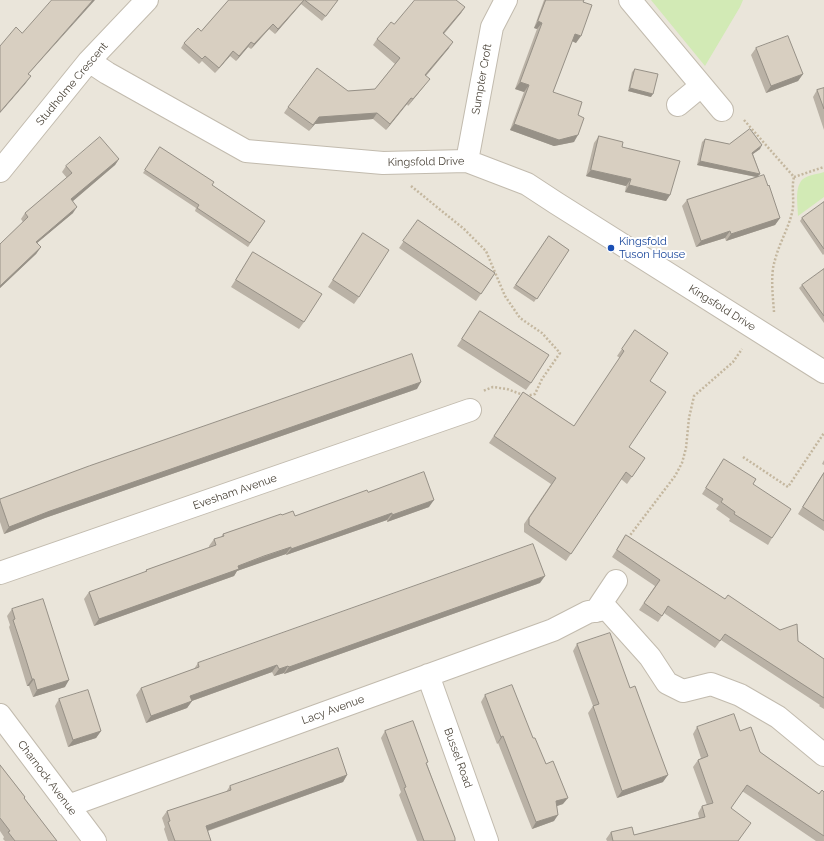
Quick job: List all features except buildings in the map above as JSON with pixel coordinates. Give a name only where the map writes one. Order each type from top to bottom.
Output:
[{"type":"street","name":"Studholme Crescent","points":[[0,171],[89,61],[147,0]]},
{"type":"street","name":"Sumpter Croft","points":[[467,161],[492,27],[506,0]]},
{"type":"street","points":[[630,0],[722,110]]},
{"type":"street","name":"Kingsfold Drive","points":[[89,61],[107,73],[246,151],[383,163],[467,161],[527,184],[824,372]]},
{"type":"street","points":[[678,105],[701,86]]},
{"type":"street","name":"Evesham Avenue","points":[[0,573],[470,410]]},
{"type":"street","points":[[596,610],[616,581]]},
{"type":"street","points":[[596,610],[607,609],[650,658],[667,683],[683,691],[711,684],[740,695],[778,717],[824,755]]},
{"type":"street","name":"Lacy Avenue","points":[[68,806],[553,630],[588,612],[596,610]]},
{"type":"street","name":"Bussel Road","points":[[428,675],[487,841]]},
{"type":"street","name":"Charnock Avenue","points":[[0,716],[95,841]]},
{"type":"path","points":[[722,110],[734,109],[794,177]]},
{"type":"path","points":[[383,163],[464,229],[486,252],[505,296],[520,318],[542,333],[560,353],[542,379],[535,394],[526,396],[506,389],[493,387],[475,394],[470,410]]},
{"type":"path","points":[[794,177],[824,167]]},
{"type":"path","points":[[776,341],[772,287],[774,261],[792,214],[794,203],[792,184],[794,177]]},
{"type":"path","points":[[624,542],[675,476],[682,463],[686,448],[688,418],[694,396],[733,362],[756,329]]},
{"type":"path","points":[[743,457],[788,487],[824,433]]},
{"type":"shaded area","points":[[0,0],[824,0],[824,841],[0,841]]},
{"type":"green space","points":[[651,0],[743,0],[705,66]]},
{"type":"green space","points":[[824,172],[824,197],[798,216],[797,191],[800,182],[808,176]]},
{"type":"place","name":"Kingsfold Tuson House","points":[[611,248]]}]
